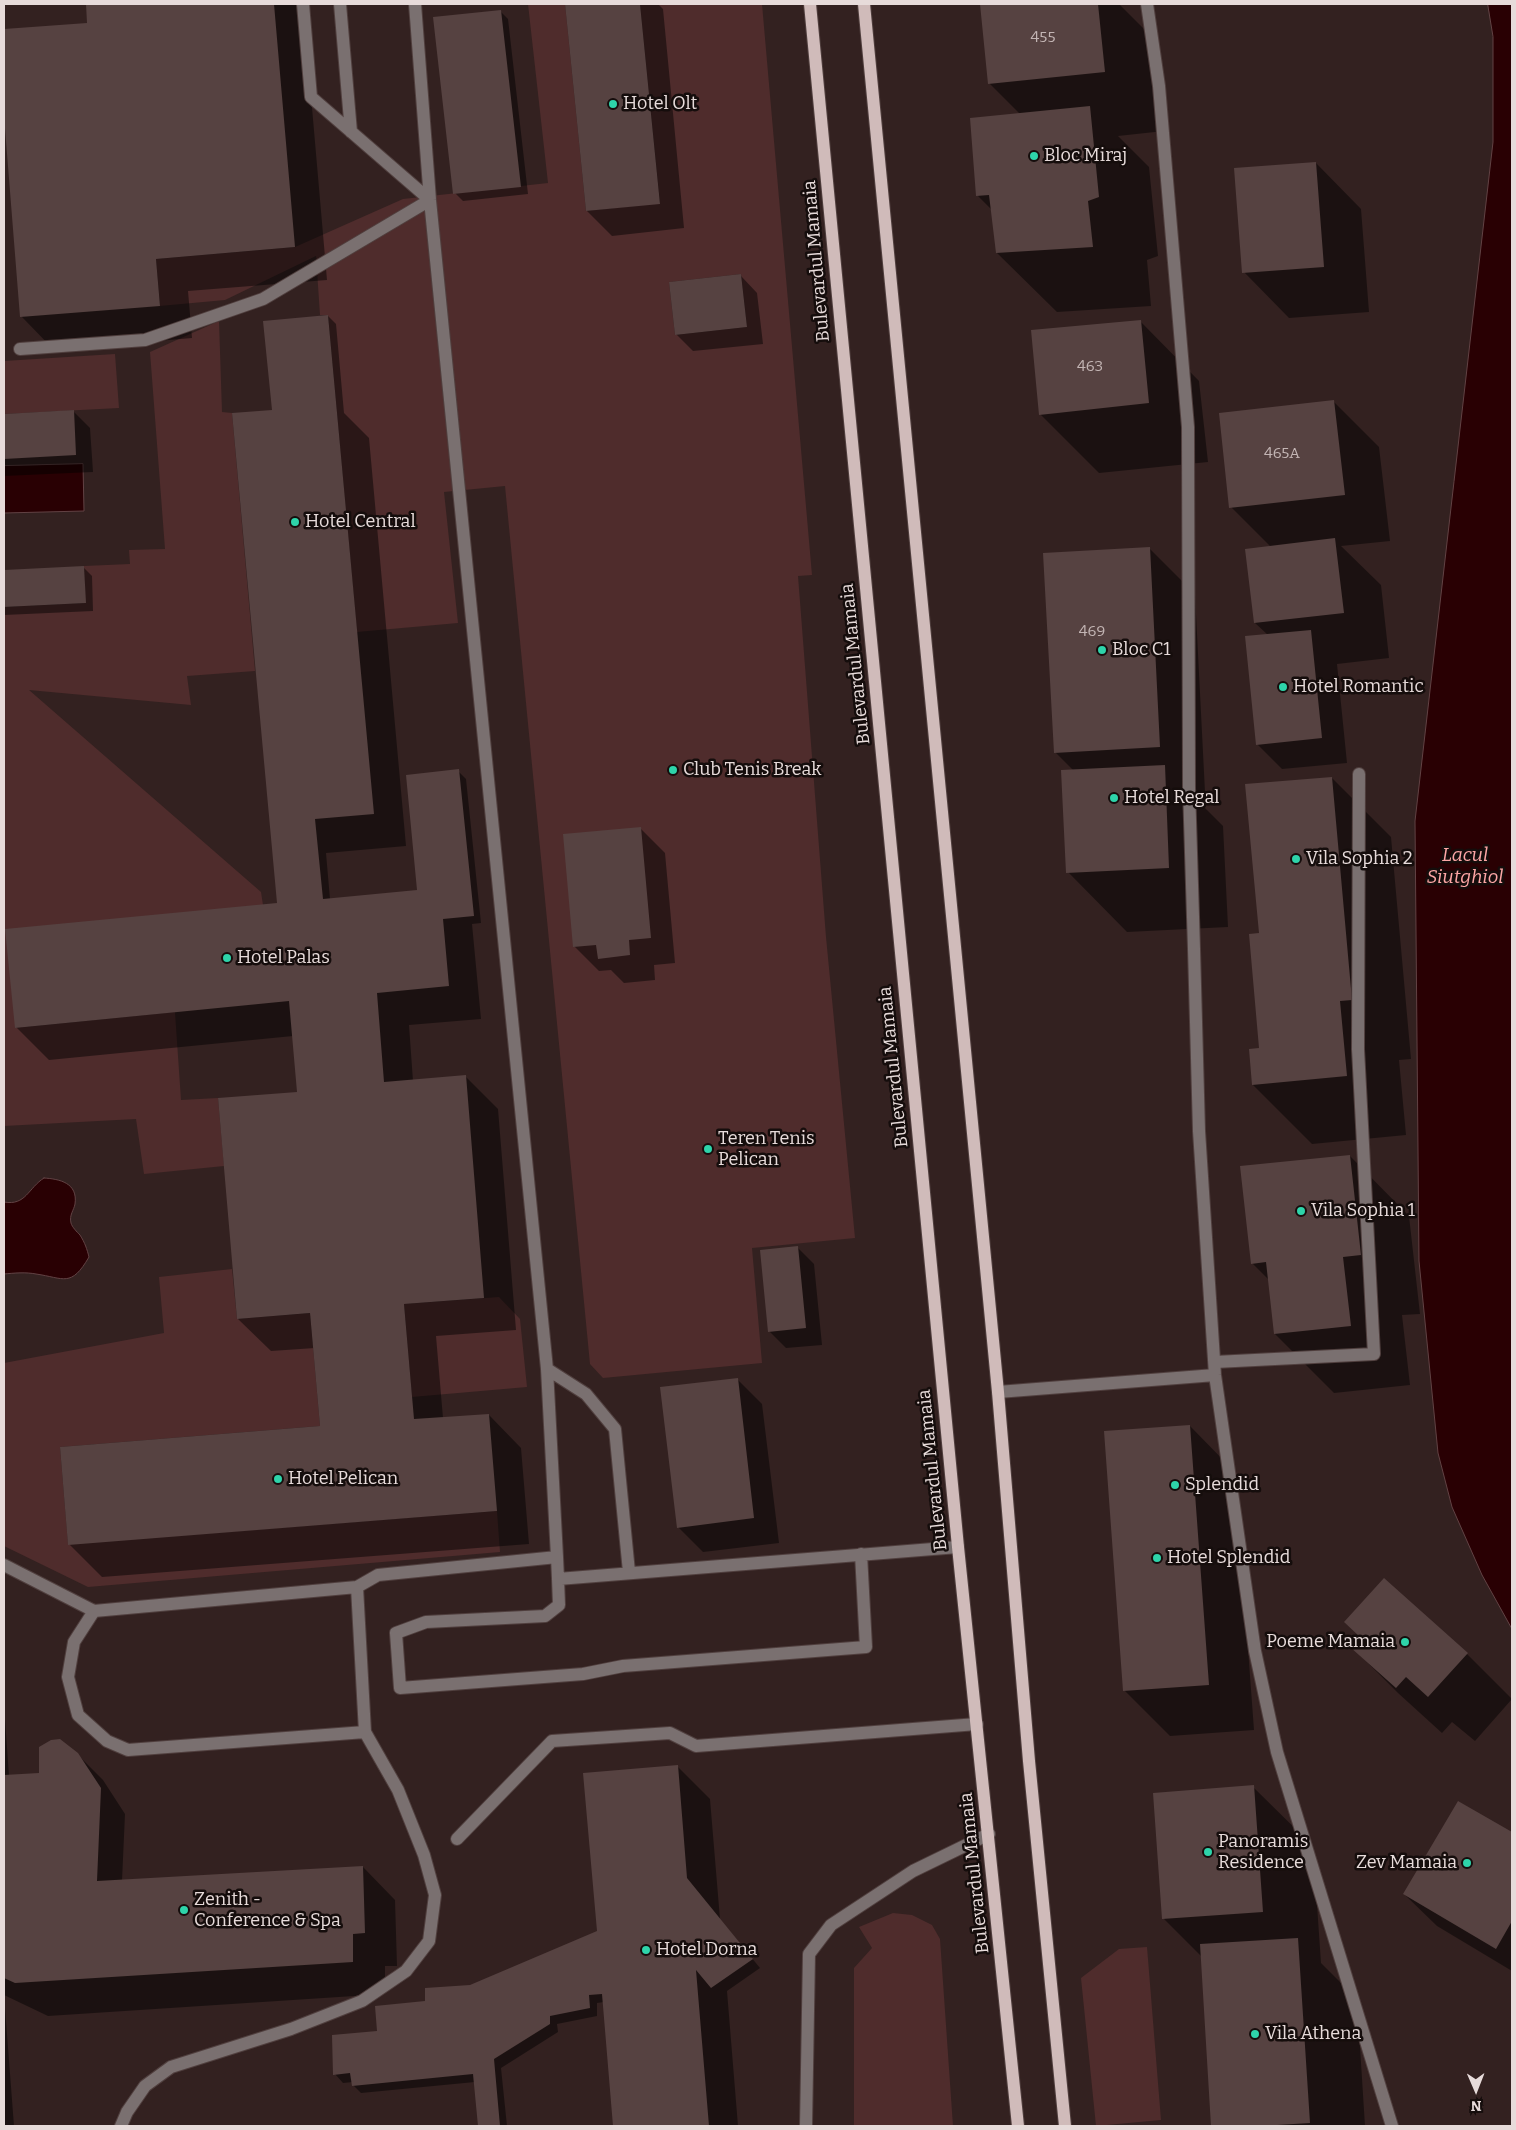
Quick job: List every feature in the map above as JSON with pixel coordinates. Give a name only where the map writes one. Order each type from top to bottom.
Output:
[{"type":"main road","name":"Bulevardul Mamaia","points":[[810,4],[958,1547],[1018,2126]]},
{"type":"main road","points":[[864,4],[998,1392],[1028,1752],[1065,2126]]},
{"type":"lane","points":[[303,4],[311,97],[430,200]]},
{"type":"lane","points":[[340,4],[351,132]]},
{"type":"lane","points":[[415,4],[430,200],[547,1369],[559,1605],[544,1616],[426,1622],[396,1634],[400,1688],[583,1674],[623,1666],[866,1647],[861,1554]]},
{"type":"lane","points":[[1147,4],[1159,86],[1188,427],[1189,778],[1199,1131],[1215,1368],[1255,1652],[1277,1752],[1392,2126]]},
{"type":"lane","points":[[20,349],[145,340],[263,299],[430,200]]},
{"type":"lane","points":[[998,1392],[1215,1368],[1374,1354],[1358,1048],[1359,774]]},
{"type":"lane","points":[[547,1369],[586,1394],[615,1429],[629,1572]]},
{"type":"lane","points":[[558,1579],[958,1547]]},
{"type":"lane","points":[[4,1565],[94,1611],[357,1587],[378,1574],[557,1557]]},
{"type":"lane","points":[[121,2126],[127,2112],[145,2086],[171,2067],[291,2029],[362,2001],[406,1971],[430,1941],[435,1896],[424,1855],[398,1790],[365,1732],[357,1587]]},
{"type":"lane","points":[[94,1611],[74,1642],[68,1677],[78,1715],[107,1741],[128,1750],[365,1732]]},
{"type":"lane","points":[[457,1839],[552,1741],[670,1732],[696,1746],[977,1724]]},
{"type":"lane","points":[[806,2126],[809,1954],[831,1925],[913,1871],[989,1834]]},
{"type":"shaded area","points":[[528,4],[565,4],[586,211],[660,203],[640,4],[762,4],[812,575],[798,576],[826,937],[855,1238],[752,1248],[762,1363],[603,1378],[590,1364],[505,486],[444,492],[458,623],[357,632],[328,315],[320,315],[316,256],[225,300],[160,306],[156,259],[295,247],[403,199],[548,183]],"holes":[[[741,274],[747,327],[675,335],[669,282]]]},
{"type":"shaded area","points":[[219,321],[222,412],[232,413],[255,671],[187,676],[191,705],[29,690],[261,892],[263,905],[15,1028],[175,1012],[181,1100],[218,1098],[224,1166],[144,1174],[136,1119],[4,1126],[4,607],[85,603],[84,566],[130,564],[129,550],[165,549],[150,352]]},
{"type":"shaded area","points":[[115,354],[119,408],[4,414],[4,361]]},
{"type":"shaded area","points":[[232,1269],[237,1319],[310,1313],[320,1426],[60,1447],[68,1544],[497,1511],[500,1552],[88,1587],[4,1546],[4,1363],[164,1333],[159,1277]]},
{"type":"shaded area","points":[[499,1297],[520,1319],[527,1387],[412,1397],[404,1304]]},
{"type":"shaded area","points":[[893,1913],[912,1915],[932,1925],[940,1939],[953,2126],[854,2126],[854,1968],[872,1948],[859,1927]]},
{"type":"shaded area","points":[[1147,1947],[1161,2120],[1096,2126],[1081,1978],[1119,1949]]},
{"type":"water","name":"Lacul Siutghiol","points":[[1488,4],[1512,4],[1512,1629],[1482,1575],[1452,1507],[1438,1453],[1419,1261],[1415,821],[1493,142],[1493,37]]},
{"type":"water","points":[[83,464],[84,511],[4,513],[4,466]]},
{"type":"water","points":[[44,1178],[62,1181],[74,1191],[75,1204],[71,1215],[71,1223],[80,1235],[89,1257],[77,1273],[66,1279],[28,1273],[4,1274],[4,1202],[11,1203],[22,1199]]},
{"type":"building","points":[[86,4],[274,4],[295,247],[156,259],[160,306],[20,317],[4,116],[4,29],[87,23]]},
{"type":"building","name":"Hotel Olt","points":[[565,4],[640,4],[660,204],[586,211]]},
{"type":"building","points":[[980,4],[1098,4],[1105,72],[988,84]]},
{"type":"building","points":[[501,10],[521,187],[453,194],[433,17]]},
{"type":"building","name":"Bloc Miraj","points":[[1090,106],[1099,197],[1088,201],[1093,247],[996,253],[989,195],[976,196],[970,118]]},
{"type":"building","points":[[1316,162],[1324,267],[1242,273],[1234,168]]},
{"type":"building","points":[[741,274],[747,327],[675,335],[669,282]]},
{"type":"building","points":[[328,315],[374,814],[315,819],[323,899],[417,890],[406,775],[459,769],[474,916],[443,919],[449,986],[377,993],[384,1082],[466,1075],[484,1298],[404,1304],[414,1419],[489,1414],[497,1511],[68,1545],[60,1447],[320,1426],[310,1313],[237,1319],[218,1098],[297,1092],[289,1001],[15,1028],[5,929],[277,903],[232,413],[272,410],[263,321]]},
{"type":"building","points":[[1141,320],[1149,403],[1039,415],[1031,330]]},
{"type":"building","points":[[1334,400],[1345,495],[1229,508],[1219,413]]},
{"type":"building","points":[[74,410],[76,455],[4,459],[4,414]]},
{"type":"building","points":[[1335,538],[1344,613],[1254,623],[1245,549]]},
{"type":"building","name":"Bloc C1","points":[[1150,547],[1160,747],[1054,753],[1043,553]]},
{"type":"building","points":[[84,566],[86,603],[4,607],[4,570]]},
{"type":"building","name":"Hotel Romantic","points":[[1311,630],[1322,738],[1256,745],[1245,636]]},
{"type":"building","name":"Hotel Regal","points":[[1165,765],[1169,868],[1066,873],[1061,770]]},
{"type":"building","name":"Vila Sophia 2","points":[[1332,777],[1352,1000],[1340,1001],[1347,1076],[1252,1085],[1249,1049],[1259,1048],[1249,934],[1259,933],[1245,784]]},
{"type":"building","points":[[641,827],[651,938],[629,940],[630,955],[598,959],[596,945],[573,947],[563,834]]},
{"type":"building","name":"Vila Sophia 1","points":[[1350,1155],[1361,1255],[1343,1257],[1351,1326],[1274,1334],[1266,1262],[1251,1264],[1240,1166]]},
{"type":"building","points":[[798,1246],[806,1328],[768,1332],[760,1250]]},
{"type":"building","points":[[738,1378],[754,1518],[677,1528],[660,1387]]},
{"type":"building","name":"Hotel Splendid","points":[[1190,1425],[1209,1685],[1123,1691],[1104,1431]]},
{"type":"building","name":"Poeme Mamaia","points":[[1384,1578],[1468,1653],[1428,1697],[1406,1677],[1396,1688],[1350,1647],[1360,1637],[1344,1622]]},
{"type":"building","name":"Zenith - Conference & Spa","points":[[60,1739],[78,1753],[101,1788],[97,1881],[363,1866],[365,1933],[353,1934],[353,1962],[15,1983],[4,1978],[4,1775],[39,1773],[39,1747],[51,1740]]},
{"type":"building","points":[[678,1765],[687,1878],[753,1959],[711,1988],[696,1970],[709,2126],[613,2126],[602,1994],[589,1995],[590,2008],[550,2016],[550,2024],[494,2059],[500,2126],[478,2126],[473,2074],[352,2086],[350,2073],[333,2075],[332,2035],[377,2031],[375,2006],[425,2001],[425,1988],[470,1985],[597,1931],[583,1773]]},
{"type":"building","name":"Panoramis Residence","points":[[1254,1785],[1263,1912],[1162,1919],[1153,1793]]},
{"type":"building","name":"Zev Mamaia","points":[[1458,1801],[1512,1832],[1512,1921],[1496,1949],[1403,1894]]},
{"type":"building","name":"Vila Athena","points":[[1298,1938],[1310,2123],[1261,2126],[1211,2126],[1200,1944]]},
{"type":"place","name":"Hotel Olt","points":[[613,104]]},
{"type":"place","name":"Bloc Miraj","points":[[1034,156]]},
{"type":"place","name":"Hotel Central","points":[[295,522]]},
{"type":"place","name":"Bloc C1","points":[[1102,650]]},
{"type":"place","name":"Hotel Romantic","points":[[1283,687]]},
{"type":"place","name":"Club Tenis Break","points":[[673,770]]},
{"type":"place","name":"Hotel Regal","points":[[1114,798]]},
{"type":"place","name":"Vila Sophia 2","points":[[1296,859]]},
{"type":"place","name":"Hotel Palas","points":[[227,958]]},
{"type":"place","name":"Teren Tenis Pelican","points":[[708,1149]]},
{"type":"place","name":"Vila Sophia 1","points":[[1301,1211]]},
{"type":"place","name":"Hotel Pelican","points":[[278,1479]]},
{"type":"place","name":"Splendid","points":[[1175,1485]]},
{"type":"place","name":"Hotel Splendid","points":[[1157,1558]]},
{"type":"place","name":"Poeme Mamaia","points":[[1405,1642]]},
{"type":"place","name":"Panoramis Residence","points":[[1208,1852]]},
{"type":"place","name":"Zev Mamaia","points":[[1467,1863]]},
{"type":"place","name":"Zenith - Conference & Spa","points":[[184,1910]]},
{"type":"place","name":"Hotel Dorna","points":[[646,1950]]},
{"type":"place","name":"Vila Athena","points":[[1255,2034]]}]
